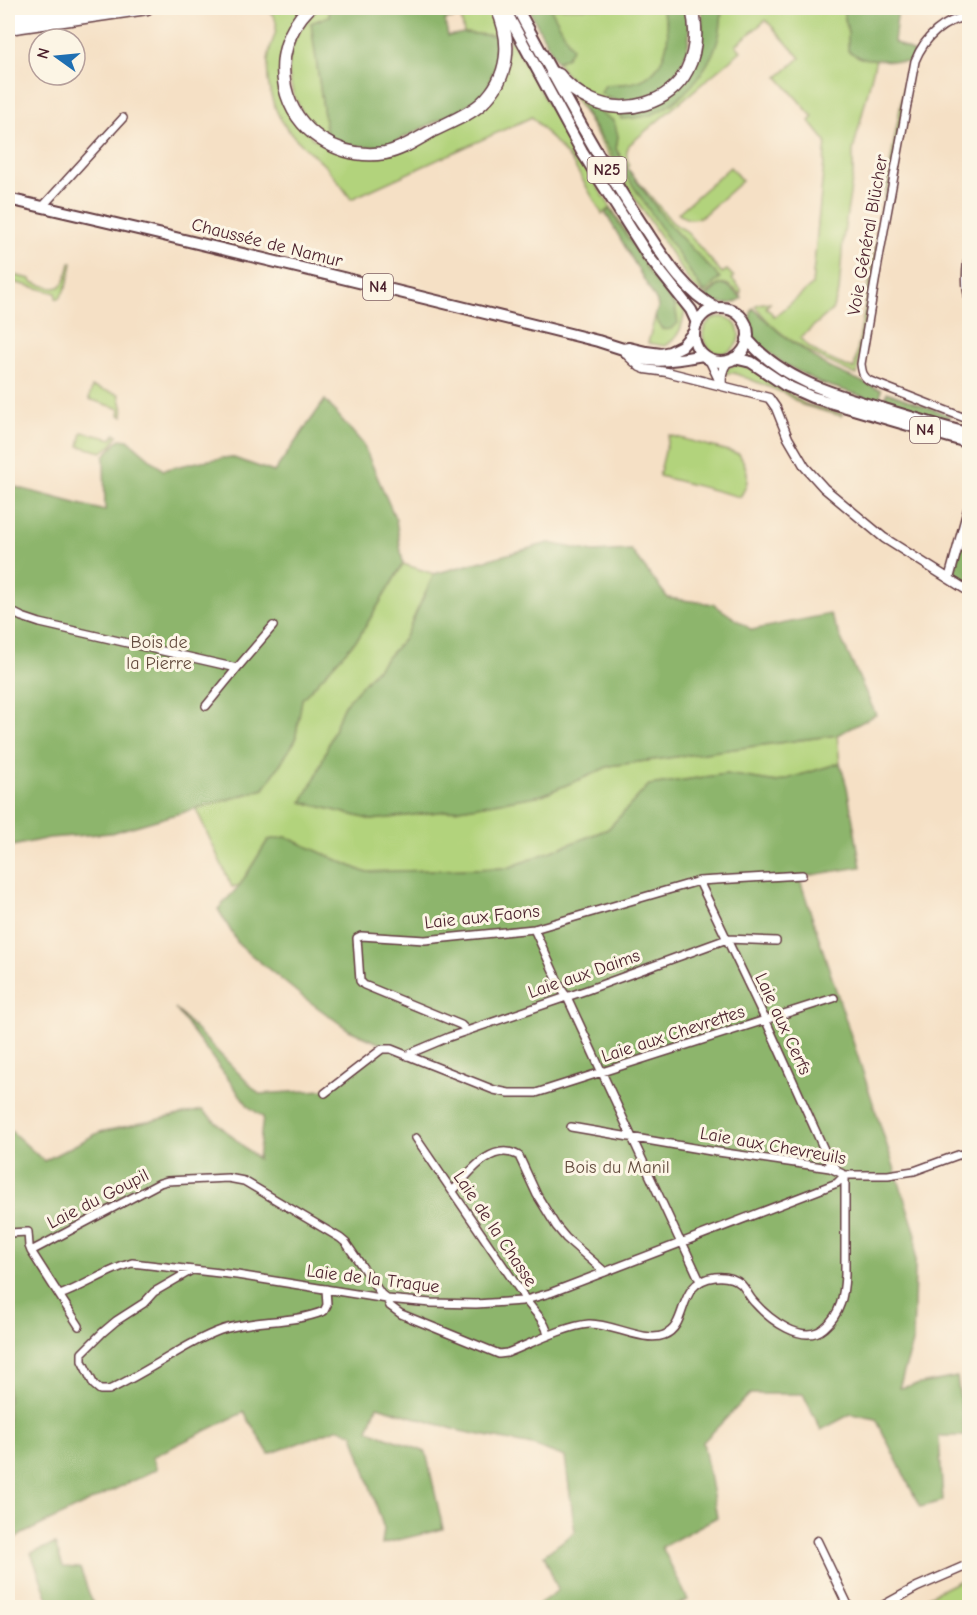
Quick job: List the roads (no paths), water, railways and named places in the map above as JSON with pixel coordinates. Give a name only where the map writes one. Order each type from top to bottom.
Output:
[{"type":"highway","points":[[8,17],[71,8]]},
{"type":"highway","points":[[21,15],[47,19],[124,8]]},
{"type":"highway","points":[[8,28],[147,8]]},
{"type":"highway","points":[[309,8],[293,28],[283,58],[283,78],[287,96],[303,124],[324,141],[337,148],[369,154],[401,147],[467,114],[491,94],[501,77],[506,61],[505,27],[497,8]]},
{"type":"highway","points":[[552,73],[559,75],[580,95],[597,104],[633,107],[652,102],[665,94],[686,72],[696,41],[696,23],[692,8]]},
{"type":"main road","name":"N25","points":[[504,8],[582,152],[648,256],[691,310],[695,327]]},
{"type":"main road","name":"N25","points":[[517,8],[623,195],[669,264],[700,298],[716,308]]},
{"type":"main road","name":"Chaussée de Namur","points":[[8,199],[598,341],[625,352],[656,360],[706,357],[722,362],[731,359],[751,362],[785,384],[812,397],[969,443]]},
{"type":"main road","name":"Chaussée de Namur","points":[[625,352],[629,348],[654,353],[670,352],[682,346],[707,312],[716,308]]},
{"type":"main road","name":"N4","points":[[716,308],[729,309],[739,315],[747,329],[747,339],[779,367],[809,384],[872,406],[969,434]]},
{"type":"main road","points":[[695,327],[695,342],[706,357]]},
{"type":"main road","points":[[731,359],[744,348],[747,339]]},
{"type":"street","name":"Voie Général Blücher","points":[[969,15],[951,20],[937,29],[925,41],[915,61],[861,364],[862,373],[870,381],[969,420]]},
{"type":"street","points":[[43,207],[123,118]]},
{"type":"street","points":[[969,248],[966,284],[969,302]]},
{"type":"street","points":[[625,352],[635,363],[645,369],[667,372],[769,398],[805,467],[824,488],[884,538],[969,592]]},
{"type":"street","points":[[706,357],[722,386]]},
{"type":"street","points":[[722,386],[724,366],[731,359]]},
{"type":"street","points":[[949,579],[969,502]]},
{"type":"street","points":[[8,610],[40,623],[237,668]]},
{"type":"street","points":[[206,705],[273,626]]},
{"type":"street","name":"Laie aux Faons","points":[[467,1031],[461,1025],[364,985],[360,981],[357,938],[361,936],[425,939],[534,930],[699,881],[802,875]]},
{"type":"street","name":"Laie aux Cerfs","points":[[699,881],[831,1165],[845,1175]]},
{"type":"street","points":[[534,930],[700,1281],[717,1277],[733,1279],[743,1286],[761,1310],[786,1328],[805,1334],[820,1331],[836,1316],[844,1289],[845,1175]]},
{"type":"street","name":"Laie aux Daims","points":[[407,1056],[419,1049],[467,1031],[727,939],[776,941]]},
{"type":"street","name":"Laie aux Chevrettes","points":[[325,1093],[382,1049],[391,1049],[494,1090],[520,1094],[544,1091],[834,998]]},
{"type":"street","name":"Laie aux Chevreuils","points":[[571,1127],[711,1151],[830,1168],[845,1175],[902,1173],[924,1168],[958,1155],[969,1154]]},
{"type":"street","name":"Laie de la Chasse","points":[[416,1138],[522,1292],[525,1300],[539,1317],[548,1336]]},
{"type":"street","points":[[453,1191],[482,1160],[498,1153],[514,1153],[519,1156],[533,1188],[556,1226],[566,1238],[605,1272]]},
{"type":"street","name":"Laie de la Traque","points":[[60,1295],[132,1263],[237,1275],[387,1299],[454,1304],[525,1300],[550,1293],[837,1183],[845,1175]]},
{"type":"street","name":"Laie du Goupil","points":[[31,1251],[160,1183],[228,1178],[243,1181],[346,1243],[390,1306],[401,1314],[499,1354],[589,1324],[651,1336],[663,1335],[675,1326],[686,1297],[700,1281]]},
{"type":"street","points":[[8,1233],[28,1232],[31,1251],[79,1326]]},
{"type":"street","points":[[192,1270],[154,1292],[144,1303],[122,1317],[88,1346],[82,1355],[82,1361],[97,1389],[109,1390],[188,1346],[224,1329],[253,1323],[276,1322],[324,1311],[327,1305],[326,1289]]},
{"type":"street","points":[[817,1541],[849,1608]]},
{"type":"street","points":[[879,1608],[917,1587],[969,1564]]},
{"type":"park label","name":"Bois de la Pierre","points":[[159,652]]},
{"type":"park label","name":"Bois du Manil","points":[[617,1167]]}]
